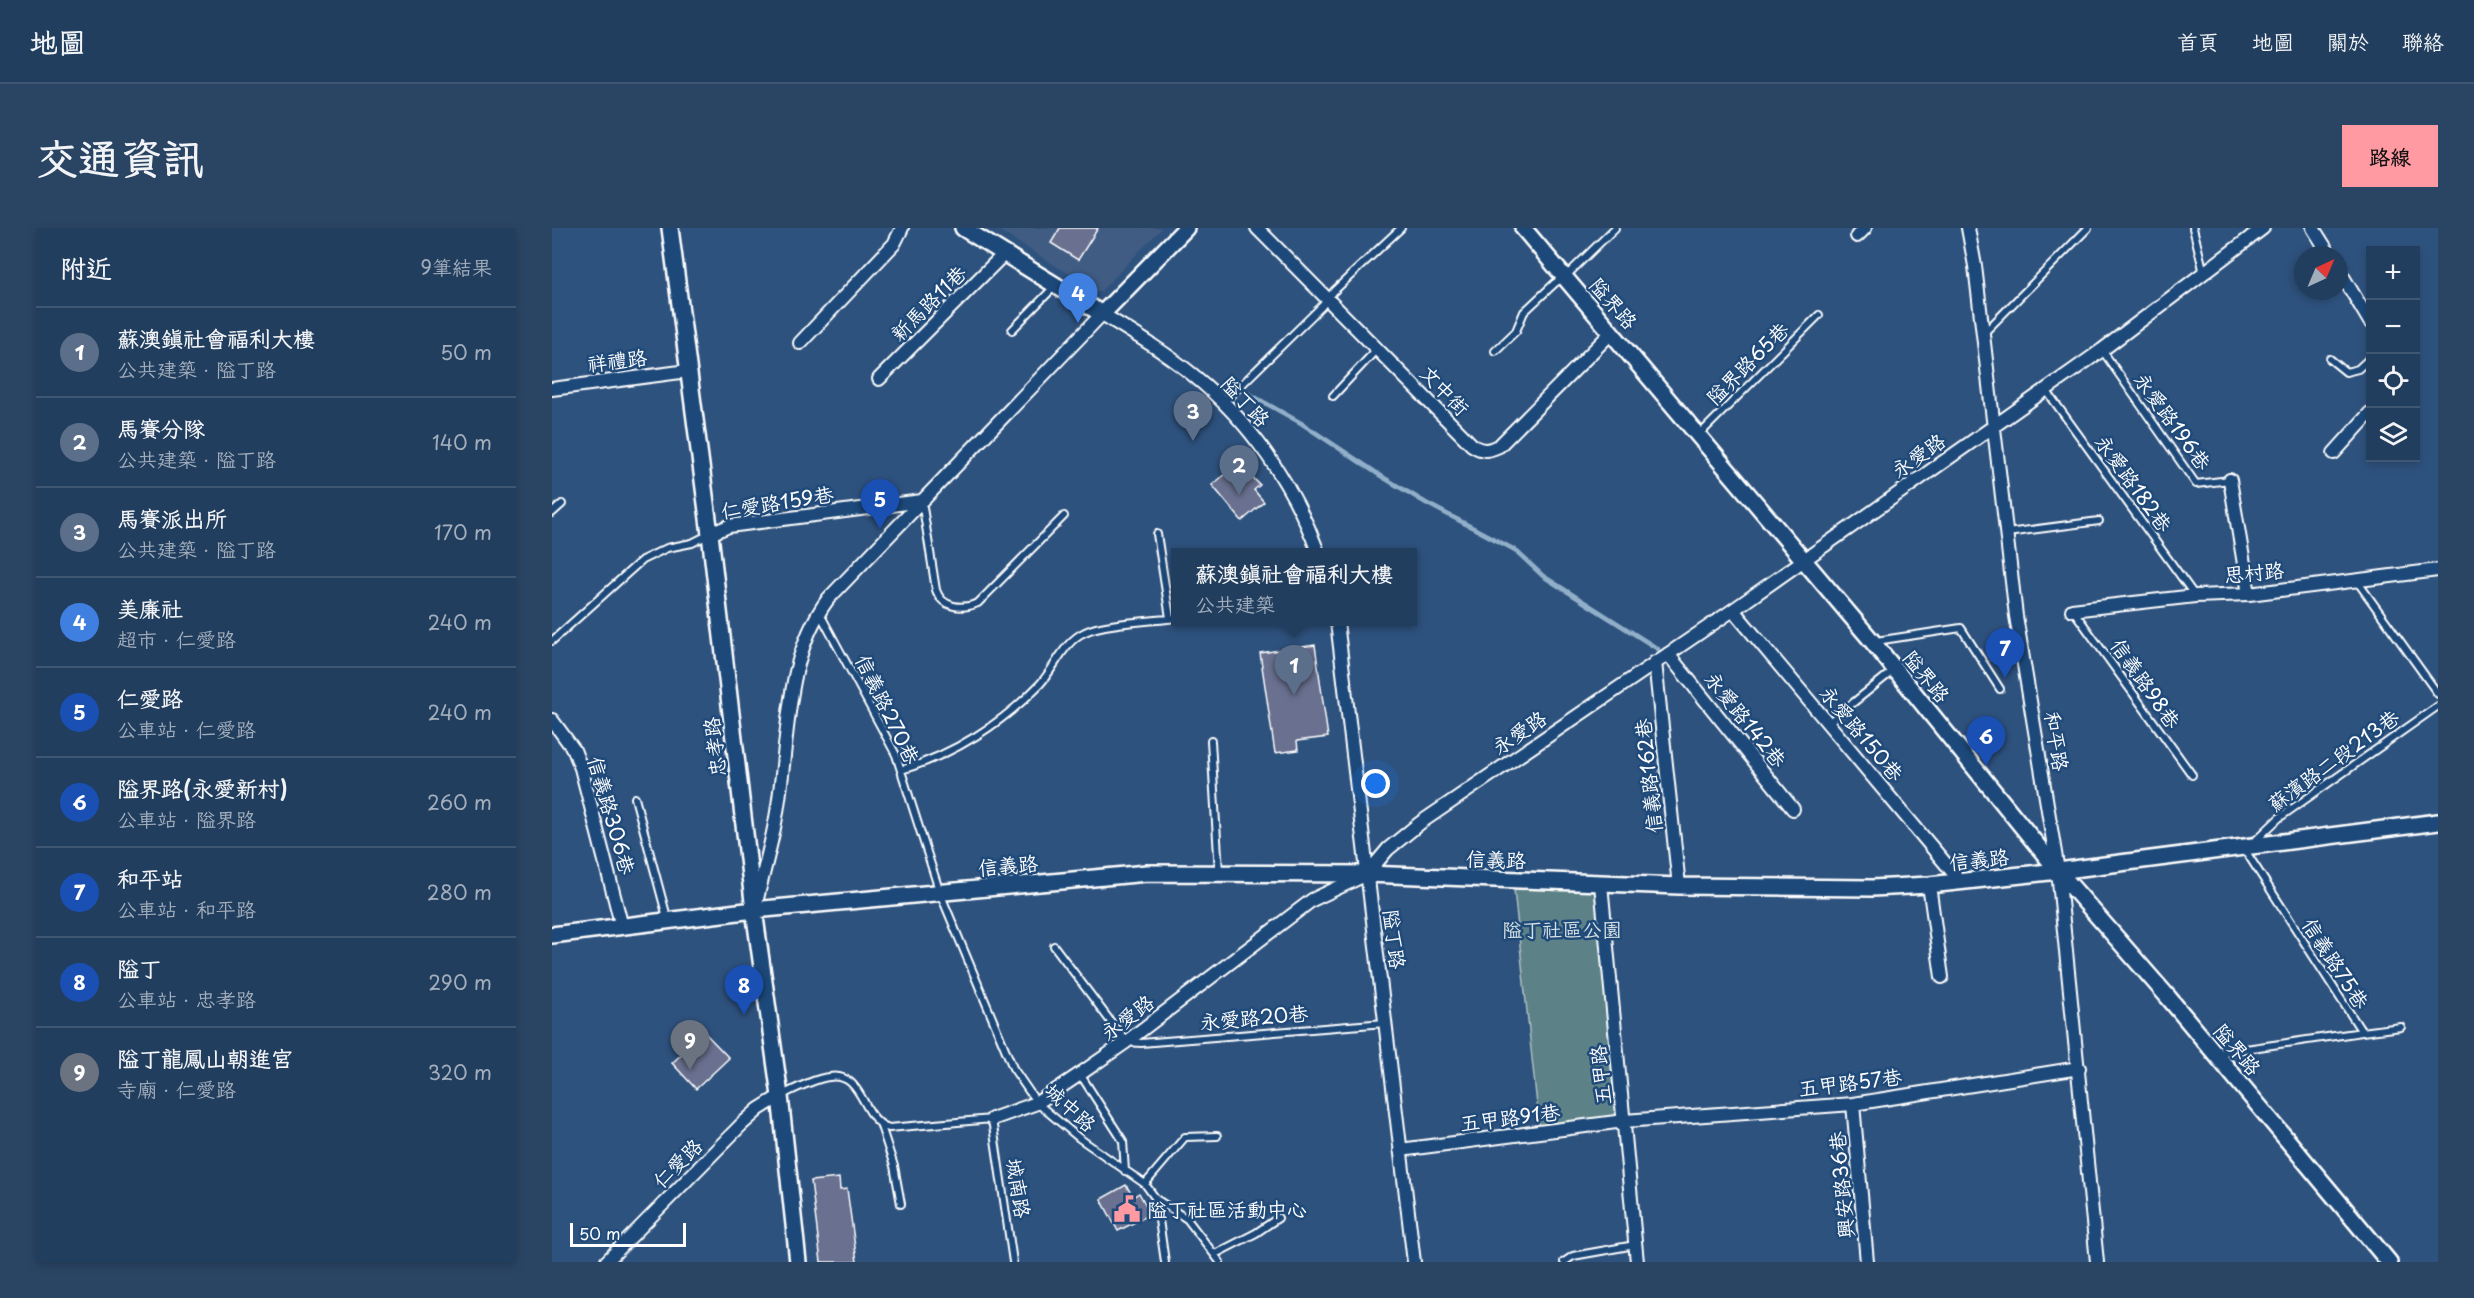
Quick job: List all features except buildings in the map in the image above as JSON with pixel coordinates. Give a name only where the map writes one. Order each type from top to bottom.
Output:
[{"type":"street","name":"忠孝路","points":[[670,228],[710,534],[754,910],[780,1096],[798,1262]]},
{"type":"street","points":[[801,343],[894,244],[902,228]]},
{"type":"street","points":[[963,228],[1102,314]]},
{"type":"street","points":[[754,910],[775,823],[793,684],[800,655],[819,612],[828,599],[1186,228]]},
{"type":"street","name":"文中街","points":[[1257,228],[1472,446],[1481,451],[1499,446],[1612,332]]},
{"type":"street","name":"隘界路","points":[[1522,228],[1699,435],[1872,642],[2058,871],[2215,1053],[2389,1262]]},
{"type":"street","name":"和平路","points":[[1968,228],[1975,266],[2016,616],[2058,871],[2097,1262]]},
{"type":"street","name":"永愛路","points":[[992,1119],[1037,1103],[1126,1042],[1312,900],[1367,874],[1388,849],[1420,823],[1733,610],[2046,390],[2263,228]]},
{"type":"street","points":[[2313,228],[2324,246]]},
{"type":"street","name":"新馬路11巷","points":[[879,379],[1004,254]]},
{"type":"street","points":[[2348,285],[2366,315]]},
{"type":"street","name":"隘丁路","points":[[1102,314],[1151,344],[1194,375],[1224,402],[1257,441],[1281,475],[1316,548]]},
{"type":"street","name":"祥禮路","points":[[552,388],[687,371]]},
{"type":"street","points":[[2334,453],[2366,418]]},
{"type":"street","points":[[2230,480],[2249,594]]},
{"type":"street","name":"仁愛路159巷","points":[[710,534],[729,526],[922,501]]},
{"type":"street","name":"思村路","points":[[2072,610],[2195,596],[2249,594],[2438,570]]},
{"type":"street","name":"永愛路150巷","points":[[1733,610],[1961,882]]},
{"type":"street","name":"隘丁路","points":[[1338,626],[1413,1262]]},
{"type":"street","name":"永愛路142巷","points":[[1668,654],[1793,809]]},
{"type":"street","name":"信義路162巷","points":[[1655,662],[1679,886]]},
{"type":"street","name":"信義路306巷","points":[[552,720],[574,750],[581,768],[622,927]]},
{"type":"street","name":"信義路","points":[[552,935],[754,910],[1147,873],[1367,874],[1679,886],[1872,888],[1929,885],[2058,871],[2438,822]]},
{"type":"street","name":"五甲路","points":[[1601,884],[1637,1262]]},
{"type":"street","points":[[1929,885],[1942,977]]},
{"type":"street","name":"五甲路57巷","points":[[1624,1121],[1853,1104],[2079,1068]]},
{"type":"street","name":"仁愛路","points":[[606,1262],[741,1125],[759,1109],[780,1096]]},
{"type":"street","name":"興安路36巷","points":[[1853,1104],[1867,1262]]},
{"type":"street","name":"五甲路91巷","points":[[1400,1150],[1624,1121]]},
{"type":"lane","points":[[1224,402],[1401,228]]},
{"type":"lane","points":[[1495,351],[1515,331],[1524,312],[1555,283],[1565,277],[1615,228]]},
{"type":"lane","points":[[1983,334],[2088,228]]},
{"type":"lane","points":[[2193,228],[2204,273]]},
{"type":"lane","points":[[1012,330],[1055,286]]},
{"type":"lane","name":"隘界路65巷","points":[[1699,435],[1819,315]]},
{"type":"lane","points":[[1333,396],[1377,349]]},
{"type":"lane","name":"永愛路196巷","points":[[2102,350],[2196,484],[2230,480]]},
{"type":"lane","points":[[2330,359],[2346,372],[2358,369],[2366,362]]},
{"type":"lane","name":"永愛路182巷","points":[[2046,390],[2195,596]]},
{"type":"lane","points":[[922,501],[938,597],[945,604],[954,606],[969,607],[978,603],[1064,516]]},
{"type":"lane","points":[[552,513],[562,504]]},
{"type":"lane","points":[[2007,533],[2099,521]]},
{"type":"lane","points":[[552,640],[642,560],[667,548],[692,543],[710,534]]},
{"type":"lane","points":[[1157,534],[1171,608]]},
{"type":"lane","points":[[2357,580],[2438,694]]},
{"type":"lane","name":"信義路98巷","points":[[2072,610],[2192,775]]},
{"type":"lane","name":"信義路270巷","points":[[819,612],[889,738],[939,893]]},
{"type":"lane","points":[[901,770],[943,755],[1015,708],[1042,682],[1066,648],[1085,631],[1171,618]]},
{"type":"lane","points":[[1872,642],[1961,628],[2000,689]]},
{"type":"lane","points":[[1828,723],[1894,670]]},
{"type":"lane","name":"蘇濱路二段213巷","points":[[2247,846],[2279,818],[2438,706]]},
{"type":"lane","points":[[1211,741],[1219,873]]},
{"type":"lane","points":[[635,798],[668,921]]},
{"type":"lane","name":"信義路75巷","points":[[2215,1053],[2362,1032],[2247,846]]},
{"type":"lane","name":"城中路","points":[[939,893],[1013,1068],[1037,1103],[1079,1138],[1145,1185],[1156,1199]]},
{"type":"lane","points":[[1054,946],[1126,1042]]},
{"type":"lane","name":"永愛路20巷","points":[[1126,1042],[1141,1043],[1385,1023]]},
{"type":"lane","points":[[2362,1032],[2401,1027]]},
{"type":"lane","points":[[1080,1074],[1123,1141],[1125,1171]]},
{"type":"lane","points":[[780,1096],[827,1077],[845,1078],[852,1082],[869,1113],[880,1126],[894,1166],[901,1204]]},
{"type":"lane","name":"永愛路","points":[[880,1126],[899,1129],[992,1119]]},
{"type":"lane","name":"城南路","points":[[992,1119],[1013,1262]]},
{"type":"lane","points":[[1145,1185],[1185,1137],[1217,1136]]},
{"type":"lane","points":[[1156,1199],[1187,1219],[1220,1262]]},
{"type":"lane","points":[[1156,1199],[1165,1262]]},
{"type":"lane","points":[[1215,1254],[1256,1233],[1278,1218]]},
{"type":"lane","points":[[1564,1262],[1573,1256],[1635,1245]]},
{"type":"shaded area","points":[[995,228],[1162,228],[1099,293]]},
{"type":"green space","name":"隘丁社區公園","points":[[1513,880],[1601,884],[1624,1121],[1540,1133]]},
{"type":"waterway","points":[[1235,386],[1301,423],[1426,503],[1515,550],[1543,576],[1658,649]]},
{"type":"place","name":"美廉社","points":[[1078,323]]},
{"type":"place","name":"馬賽派出所","points":[[1193,441]]},
{"type":"place","name":"馬賽分隊","points":[[1239,495]]},
{"type":"place","name":"仁愛路","points":[[880,529]]},
{"type":"place","name":"和平站","points":[[2005,678]]},
{"type":"place","name":"蘇澳鎮社會福利大樓","points":[[1294,695]]},
{"type":"place","name":"隘界路(永愛新村)","points":[[1986,766]]},
{"type":"place","name":"隘丁","points":[[744,1015]]},
{"type":"place","name":"隘丁龍鳳山朝進宮","points":[[690,1070]]},
{"type":"place","name":"隘丁社區活動中心","points":[[1127,1209]]}]
